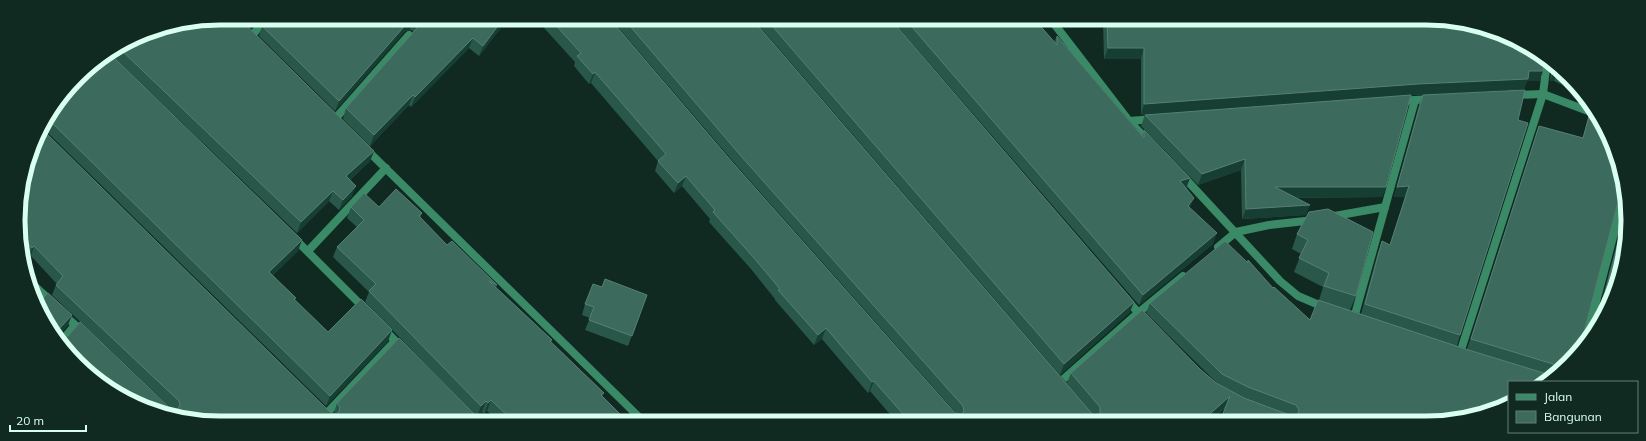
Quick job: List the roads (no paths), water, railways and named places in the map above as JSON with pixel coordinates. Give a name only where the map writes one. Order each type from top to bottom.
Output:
[{"type":"street","points":[[251,37],[260,25]]},
{"type":"street","points":[[1055,25],[1129,120],[1156,148]]},
{"type":"street","points":[[335,119],[408,35]]},
{"type":"street","points":[[1460,353],[1544,94],[1546,66]]},
{"type":"street","points":[[1506,96],[1544,94],[1587,111]]},
{"type":"street","points":[[1392,102],[1438,99]]},
{"type":"street","points":[[1354,318],[1415,100]]},
{"type":"street","points":[[1129,120],[1161,118]]},
{"type":"street","points":[[358,141],[638,416]]},
{"type":"street","points":[[308,251],[386,168]]},
{"type":"street","points":[[1177,171],[1236,232],[1280,281],[1298,296],[1331,310]]},
{"type":"street","points":[[1212,252],[1236,232],[1269,225],[1314,220],[1385,207]]},
{"type":"street","points":[[1590,327],[1621,207]]},
{"type":"street","points":[[285,229],[412,358]]},
{"type":"street","points":[[1059,382],[1138,312],[1187,272]]},
{"type":"street","points":[[38,289],[92,341]]},
{"type":"street","points":[[1122,295],[1153,328]]},
{"type":"street","points":[[64,338],[75,325]]},
{"type":"street","points":[[326,414],[395,341]]}]
